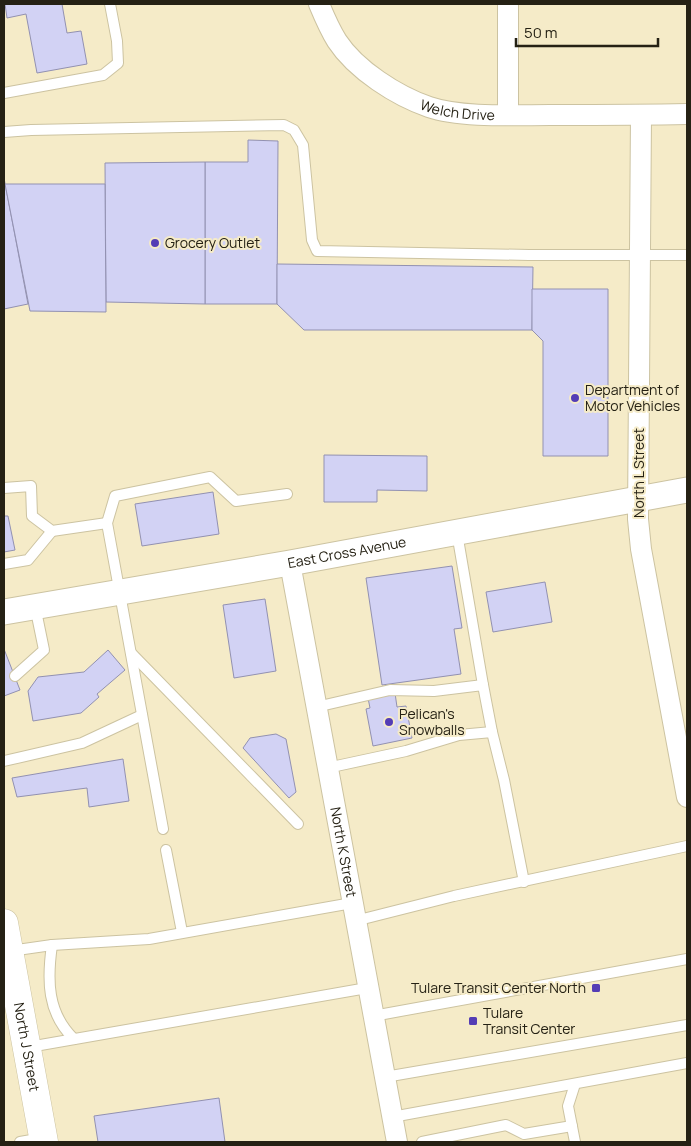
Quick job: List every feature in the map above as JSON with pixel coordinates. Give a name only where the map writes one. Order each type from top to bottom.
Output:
[{"type":"main road","name":"North J Street","points":[[5,933],[27,1047],[36,1141]]},
{"type":"street","name":"Welch Drive","points":[[319,4],[338,43],[373,78],[404,96],[430,107],[461,112],[508,115],[687,114]]},
{"type":"street","points":[[508,4],[508,115]]},
{"type":"street","name":"North L Street","points":[[641,115],[638,519],[641,549],[686,785]]},
{"type":"street","name":"East Cross Avenue","points":[[4,612],[290,563],[687,490]]},
{"type":"street","name":"North K Street","points":[[290,563],[367,988],[397,1142]]},
{"type":"lane","points":[[4,93],[103,75],[118,64],[117,41],[110,4]]},
{"type":"lane","points":[[4,132],[284,125],[294,130],[303,145],[312,240],[317,252],[687,255]]},
{"type":"lane","points":[[163,829],[107,523],[115,496],[210,477],[236,501],[287,494]]},
{"type":"lane","points":[[4,488],[32,486],[32,516],[52,531]]},
{"type":"lane","points":[[4,564],[28,560],[52,531],[107,523]]},
{"type":"lane","points":[[457,532],[483,685],[524,882]]},
{"type":"lane","points":[[15,676],[44,650],[35,606]]},
{"type":"lane","points":[[131,652],[298,824]]},
{"type":"lane","points":[[316,707],[390,690],[434,691],[483,685]]},
{"type":"lane","points":[[4,761],[82,743],[142,715]]},
{"type":"lane","points":[[327,768],[406,751],[459,736],[492,732]]},
{"type":"lane","points":[[5,933],[52,945],[149,939],[182,932],[354,912],[454,896],[687,846]]},
{"type":"lane","points":[[166,850],[182,932]]},
{"type":"lane","points":[[52,945],[49,986],[57,1017],[65,1030],[74,1039]]},
{"type":"lane","points":[[373,1016],[687,959]]},
{"type":"lane","points":[[27,1047],[367,988]]},
{"type":"lane","points":[[385,1077],[687,1025]]},
{"type":"lane","points":[[392,1118],[687,1063]]},
{"type":"lane","points":[[575,1084],[568,1106],[575,1142]]},
{"type":"lane","points":[[422,1142],[506,1125],[524,1134],[572,1126]]},
{"type":"building","points":[[5,4],[62,4],[67,33],[81,31],[87,64],[37,73],[26,14],[7,18]]},
{"type":"building","points":[[248,140],[278,141],[277,304],[205,304],[205,162],[248,162]]},
{"type":"building","name":"Grocery Outlet","points":[[205,162],[205,304],[106,302],[105,163]]},
{"type":"building","points":[[4,178],[28,304],[4,309]]},
{"type":"building","points":[[5,184],[105,184],[106,312],[30,311]]},
{"type":"building","points":[[277,264],[533,267],[532,330],[304,330],[277,304]]},
{"type":"building","name":"Department of Motor Vehicles","points":[[532,289],[608,289],[608,456],[543,456],[543,341],[532,330]]},
{"type":"building","points":[[324,455],[427,456],[427,491],[377,490],[377,502],[324,502]]},
{"type":"building","points":[[213,492],[219,534],[142,546],[135,504]]},
{"type":"building","points":[[4,516],[8,516],[15,550],[4,552]]},
{"type":"building","points":[[452,566],[462,628],[454,629],[461,674],[382,685],[366,578]]},
{"type":"building","points":[[545,582],[552,622],[493,632],[486,592]]},
{"type":"building","points":[[265,599],[276,671],[234,678],[223,605]]},
{"type":"building","points":[[4,649],[20,690],[4,696]]},
{"type":"building","points":[[108,650],[125,670],[97,694],[99,697],[81,713],[33,721],[28,691],[38,677],[84,672]]},
{"type":"building","points":[[395,693],[397,707],[406,706],[412,738],[373,746],[366,709],[370,708],[368,698]]},
{"type":"building","points":[[276,734],[286,739],[296,792],[289,798],[243,748],[250,738]]},
{"type":"building","points":[[123,759],[129,801],[89,807],[87,788],[17,797],[12,778]]},
{"type":"building","points":[[219,1098],[225,1142],[98,1142],[94,1116]]},
{"type":"place","name":"Grocery Outlet","points":[[155,243]]},
{"type":"place","name":"Department of Motor Vehicles","points":[[575,398]]},
{"type":"place","name":"Pelican's Snowballs","points":[[389,722]]},
{"type":"place","name":"Tulare Transit Center North","points":[[596,988]]},
{"type":"place","name":"Tulare Transit Center","points":[[473,1021]]}]
